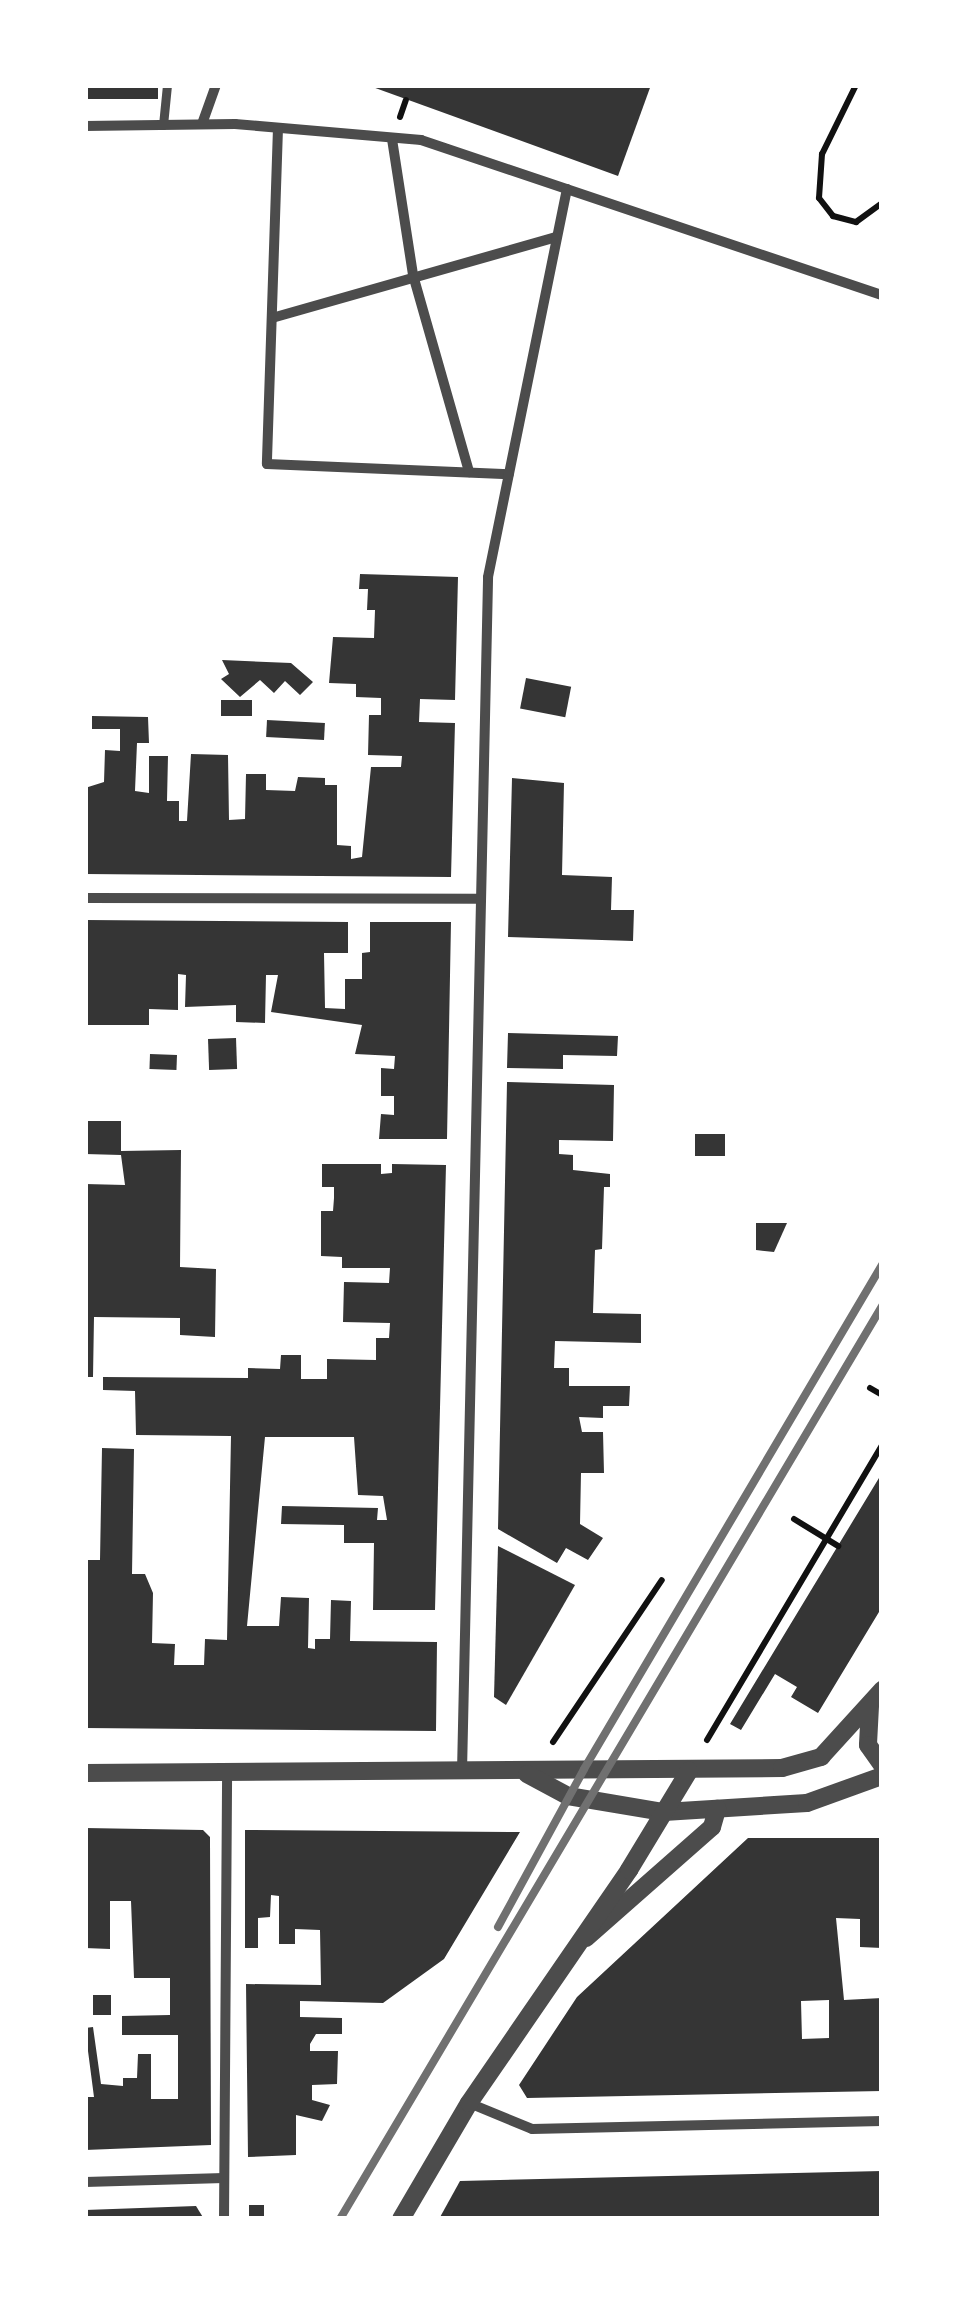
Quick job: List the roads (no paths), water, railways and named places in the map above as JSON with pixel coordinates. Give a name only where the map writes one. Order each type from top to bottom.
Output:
[{"type":"street","points":[[162,126],[167,85]]},
{"type":"street","points":[[202,124],[216,85]]},
{"type":"street","points":[[85,126],[202,124],[421,140],[882,295]]},
{"type":"street","points":[[278,128],[267,464],[509,474]]},
{"type":"street","points":[[392,138],[413,275],[468,472]]},
{"type":"street","points":[[462,1773],[488,577],[567,190]]},
{"type":"street","points":[[272,318],[557,236]]},
{"type":"street","points":[[85,898],[479,899]]},
{"type":"street","points":[[876,1698],[868,1745],[882,1766]]},
{"type":"street","points":[[85,1773],[527,1774],[803,1764],[821,1757],[876,1698]]},
{"type":"street","points":[[401,2219],[468,2103],[688,1771]]},
{"type":"street","points":[[527,1774],[568,1796],[664,1812],[835,1798],[882,1776]]},
{"type":"street","points":[[224,2219],[227,1775]]},
{"type":"street","points":[[570,1950],[712,1827],[717,1810]]},
{"type":"street","points":[[468,2103],[532,2129],[882,2121]]},
{"type":"street","points":[[85,2182],[224,2178]]},
{"type":"railway","points":[[498,1927],[584,1769],[882,1265]]},
{"type":"railway","points":[[340,2219],[882,1306]]}]
